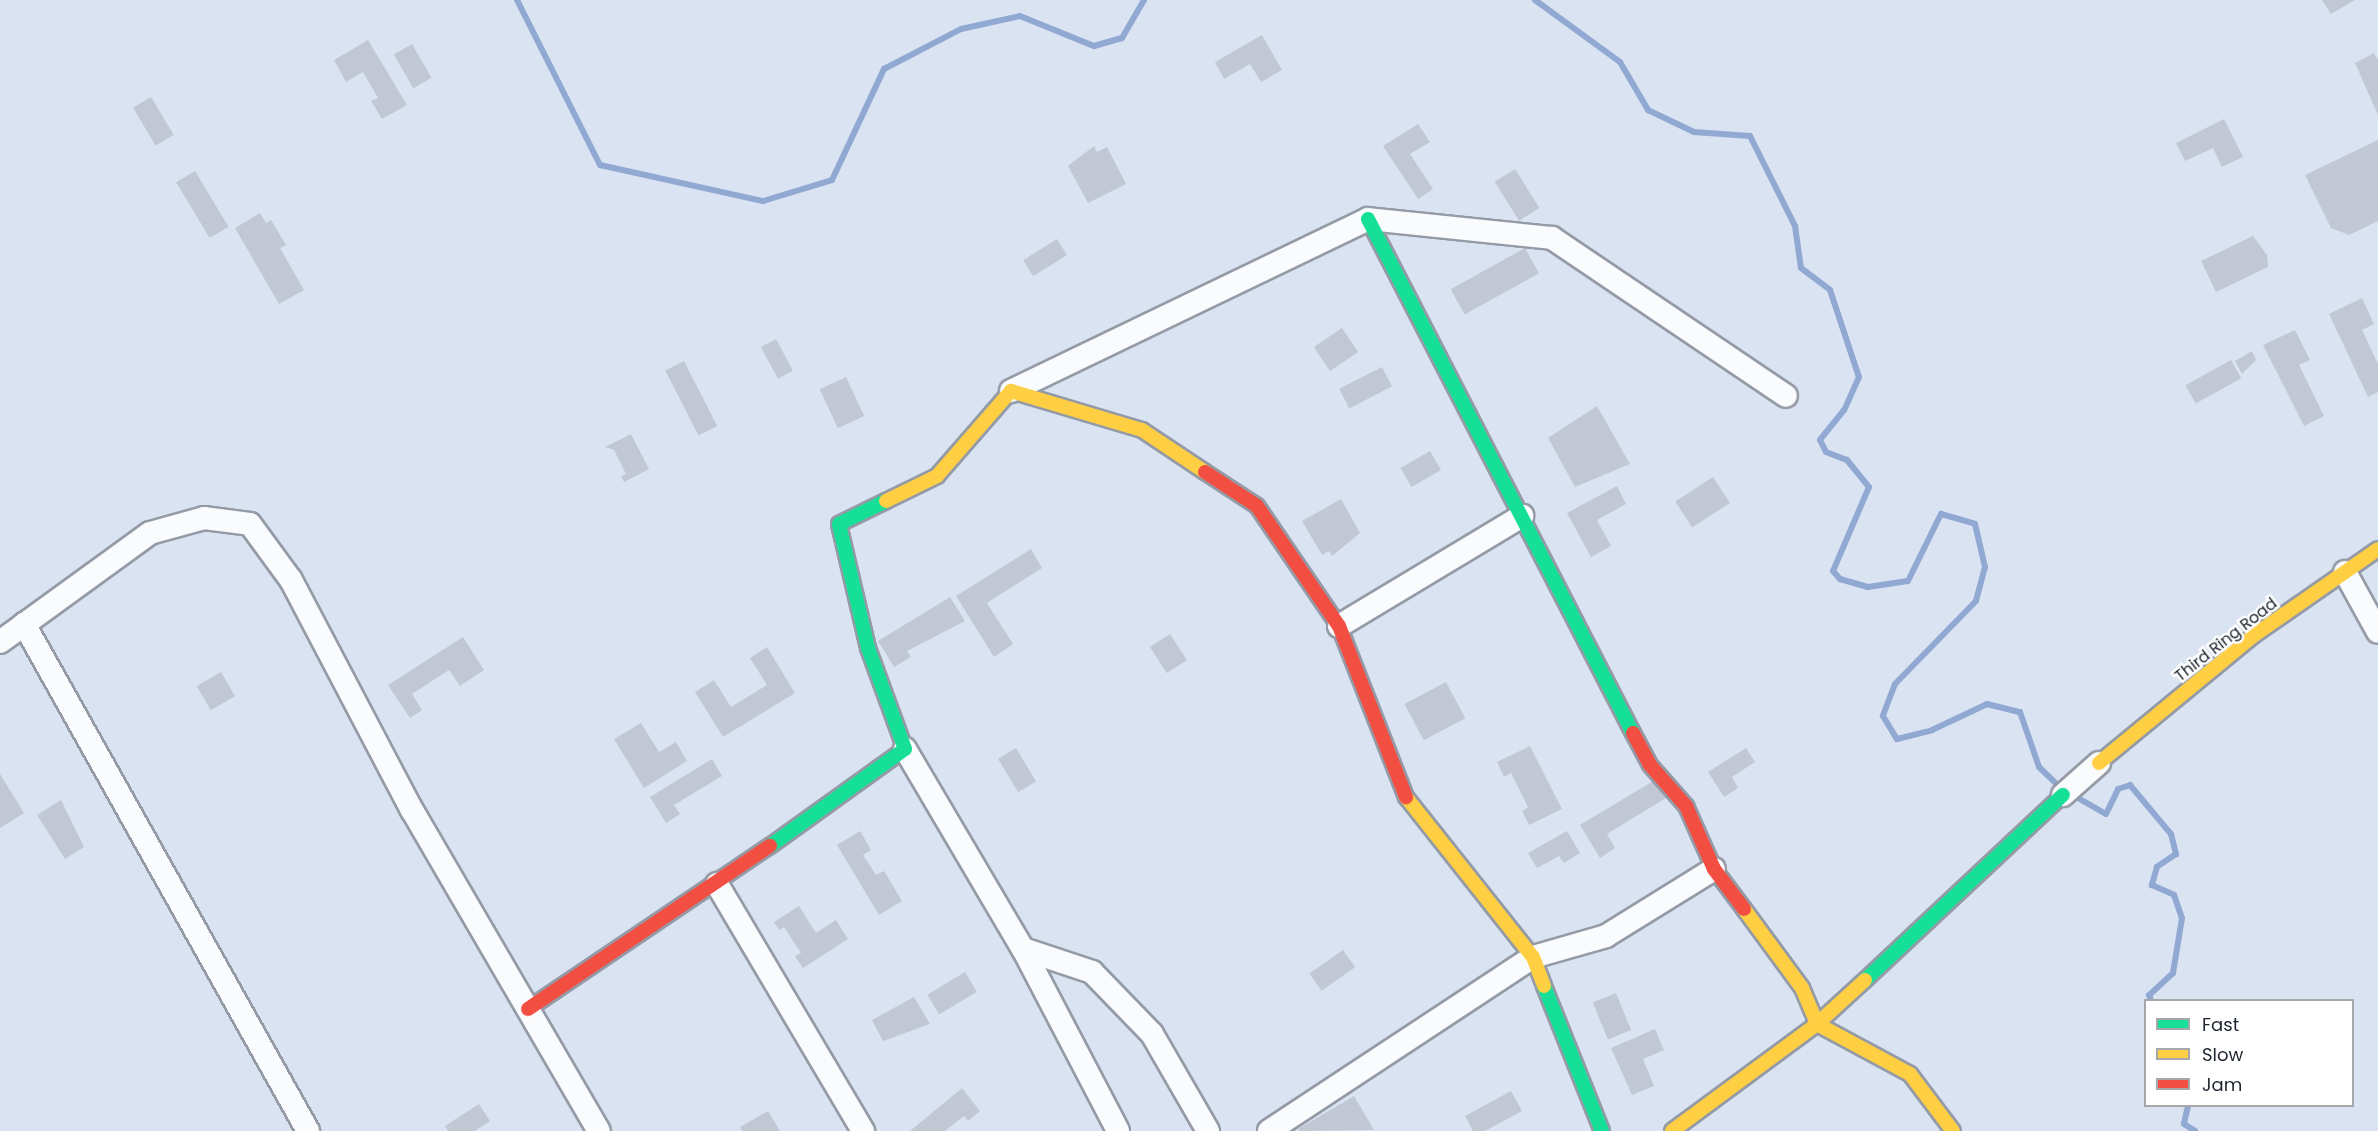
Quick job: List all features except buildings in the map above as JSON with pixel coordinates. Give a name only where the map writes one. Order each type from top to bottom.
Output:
[{"type":"street","points":[[1368,219],[1650,765],[1686,806],[1714,869],[1802,988],[1817,1024],[1889,1058],[1910,1074],[1953,1131]]},
{"type":"street","points":[[1118,1131],[1023,950],[905,749],[867,648],[839,524],[937,476],[1011,391],[1368,219],[1552,238],[1786,396]]},
{"type":"street","points":[[1011,391],[1142,430],[1257,506],[1339,626],[1409,805],[1533,957],[1602,1131]]},
{"type":"street","points":[[1339,626],[1522,516]]},
{"type":"street","points":[[0,642],[150,533],[204,518],[250,524],[291,580],[412,810],[599,1131]]},
{"type":"street","name":"Third Ring Road","points":[[2099,763],[2253,636],[2378,549]]},
{"type":"street","points":[[2345,572],[2378,632]]},
{"type":"street","points":[[24,624],[308,1131]]},
{"type":"street","points":[[528,1009],[717,884],[905,749]]},
{"type":"street","points":[[1672,1131],[1817,1024],[2099,763]]},
{"type":"street","points":[[1269,1131],[1533,957],[1606,936],[1714,869]]},
{"type":"street","points":[[717,884],[863,1131]]},
{"type":"street","points":[[1023,950],[1092,972],[1152,1034],[1208,1131]]},
{"type":"waterway","points":[[517,0],[600,165],[763,201],[832,180],[884,69],[961,29],[1020,16],[1094,46],[1122,38],[1144,0]]},
{"type":"waterway","points":[[1535,0],[1620,62],[1648,110],[1694,132],[1750,136],[1795,226],[1801,268],[1830,290],[1859,377],[1844,410],[1820,440],[1826,452],[1847,460],[1869,487],[1833,571],[1840,579],[1868,587],[1908,581],[1941,514],[1975,524],[1985,567],[1976,601],[1895,684],[1883,716],[1897,739],[1932,730],[1987,704],[2020,712],[2039,767],[2060,787]]},
{"type":"waterway","points":[[2071,794],[2106,814],[2118,789],[2130,785],[2171,834],[2176,854],[2157,867],[2152,885],[2174,895],[2182,918],[2173,973],[2149,995],[2151,999]]},
{"type":"waterway","points":[[2188,1107],[2184,1124],[2195,1131]]},
{"type":"traffic: fast","points":[[1368,219],[1633,733]]},
{"type":"traffic: fast","points":[[770,846],[905,749],[868,648],[839,524],[886,501]]},
{"type":"traffic: fast","points":[[1865,980],[2063,795]]},
{"type":"traffic: fast","points":[[1544,986],[1602,1131]]},
{"type":"traffic: slow","points":[[886,501],[937,476],[1011,391],[1142,430],[1205,472]]},
{"type":"traffic: slow","points":[[2099,763],[2253,636],[2378,549]]},
{"type":"traffic: slow","points":[[1406,797],[1533,957],[1544,986]]},
{"type":"traffic: slow","points":[[1744,909],[1802,988],[1817,1024],[1910,1074],[1953,1131]]},
{"type":"traffic: slow","points":[[1672,1131],[1817,1024],[1865,980]]},
{"type":"traffic: jam","points":[[1205,472],[1257,506],[1339,626],[1406,797]]},
{"type":"traffic: jam","points":[[1633,733],[1650,765],[1686,806],[1714,869],[1744,909]]},
{"type":"traffic: jam","points":[[528,1009],[770,846]]}]
